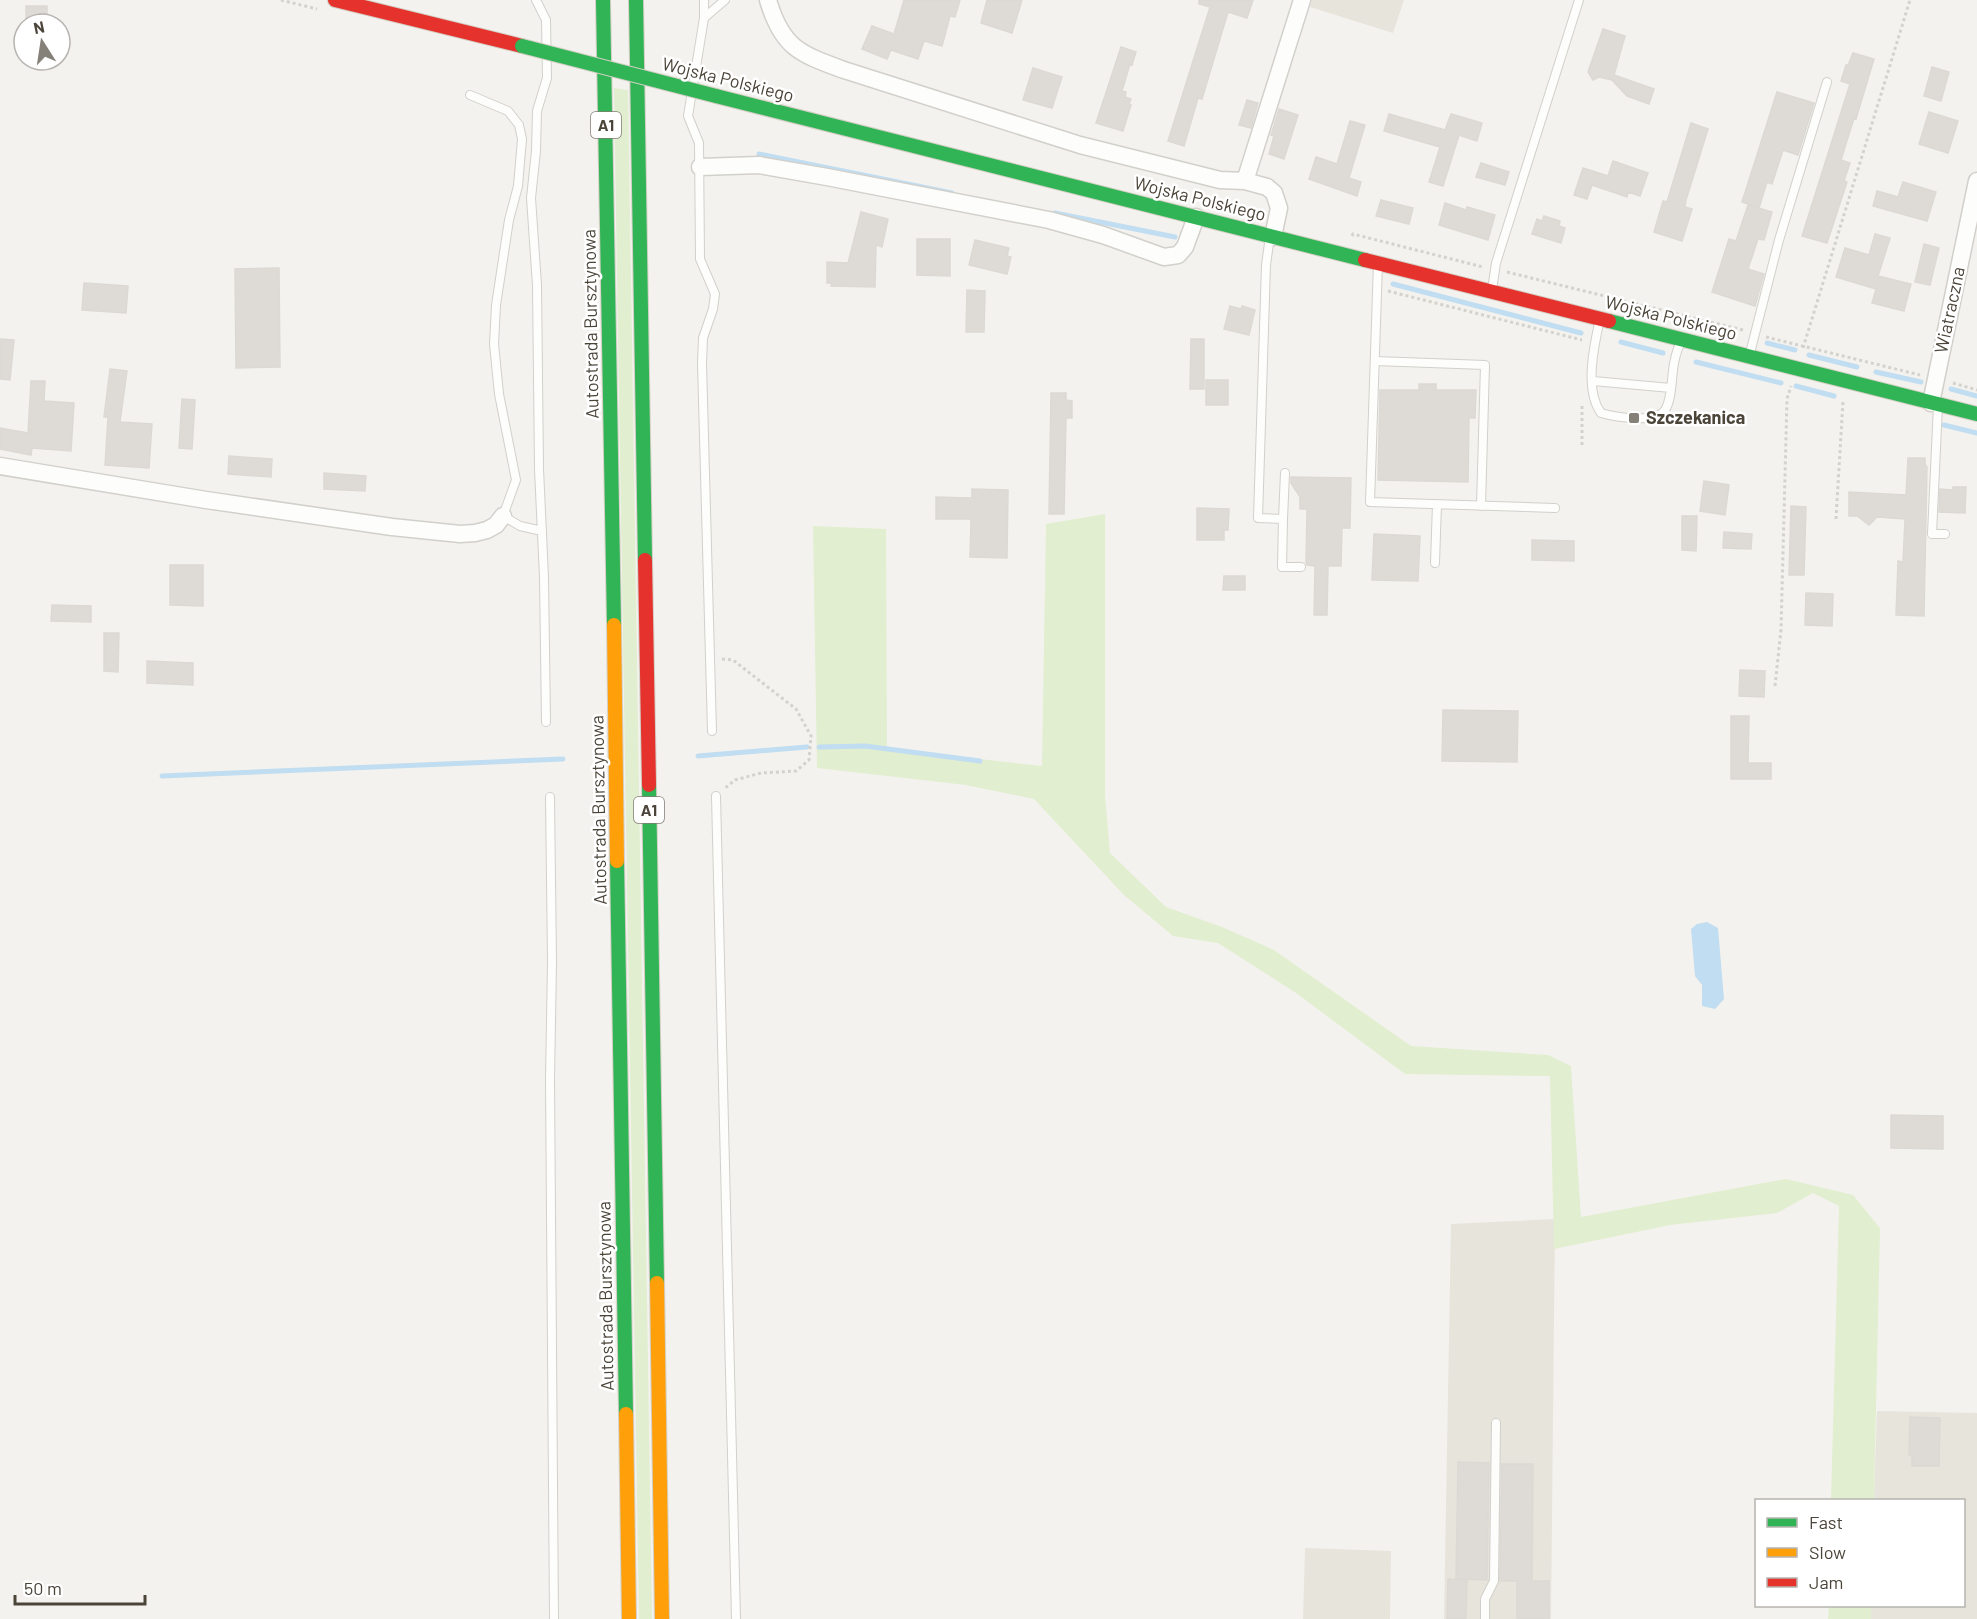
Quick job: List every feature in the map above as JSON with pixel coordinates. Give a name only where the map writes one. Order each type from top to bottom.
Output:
[{"type":"main road","name":"Wojska Polskiego","points":[[335,0],[1977,414]]},
{"type":"main road","name":"Autostrada Bursztynowa","points":[[603,0],[629,1619]]},
{"type":"main road","name":"A1","points":[[636,0],[662,1619]]},
{"type":"street","points":[[768,0],[781,32],[791,46],[807,57],[1080,145],[1220,180],[1245,181],[1267,187],[1277,200],[1278,215],[1272,236]]},
{"type":"street","points":[[1245,181],[1302,0]]},
{"type":"street","points":[[700,167],[759,165],[967,204],[1049,220],[1093,232],[1164,257],[1178,255],[1185,247],[1196,217]]},
{"type":"street","name":"Wiatraczna","points":[[1935,404],[1936,379],[1977,181]]},
{"type":"street","points":[[0,466],[206,501],[437,532],[475,534],[496,525],[503,516]]},
{"type":"lane","points":[[536,0],[546,20],[547,78],[537,111],[536,152],[531,198],[537,285],[546,722]]},
{"type":"lane","points":[[704,0],[704,18],[688,116],[699,143],[700,259],[716,294],[703,338],[702,363],[712,731]]},
{"type":"lane","points":[[704,18],[725,0]]},
{"type":"lane","points":[[1492,291],[1495,270],[1579,0]]},
{"type":"lane","points":[[1749,357],[1779,240],[1827,82]]},
{"type":"lane","points":[[470,95],[508,111],[519,124],[522,139],[518,186],[509,220],[496,304],[495,344],[499,393],[516,480],[503,516],[520,526],[542,531]]},
{"type":"lane","points":[[1272,236],[1266,266],[1258,518],[1283,519]]},
{"type":"lane","points":[[1378,263],[1370,502],[1555,508]]},
{"type":"lane","points":[[1600,319],[1595,343],[1593,381],[1595,405],[1600,413],[1614,417],[1649,418],[1661,414],[1666,409],[1675,358],[1682,339]]},
{"type":"lane","points":[[1375,361],[1485,365],[1481,506]]},
{"type":"lane","points":[[1593,381],[1671,388]]},
{"type":"lane","points":[[1935,404],[1932,534],[1945,534]]},
{"type":"lane","points":[[1285,473],[1282,567],[1301,567]]},
{"type":"lane","points":[[1435,563],[1437,504]]},
{"type":"lane","points":[[550,796],[554,1619]]},
{"type":"lane","points":[[716,796],[736,1619]]},
{"type":"lane","points":[[1485,1619],[1485,1599],[1494,1581],[1496,1423]]},
{"type":"path","points":[[1775,686],[1781,630],[1787,399],[1910,0]]},
{"type":"path","points":[[1350,242],[1353,234],[1977,390]]},
{"type":"path","points":[[1377,289],[1595,343]]},
{"type":"path","points":[[1836,519],[1840,478],[1842,405],[1851,382]]},
{"type":"path","points":[[709,658],[733,660],[796,709],[811,736],[809,760],[796,771],[761,773],[735,780],[716,796]]},
{"type":"shaded area","points":[[1312,0],[1404,0],[1393,33],[1310,7]]},
{"type":"shaded area","points":[[1555,1219],[1551,1619],[1444,1619],[1451,1224]]},
{"type":"shaded area","points":[[1877,1411],[1977,1413],[1977,1619],[1871,1619],[1871,1607],[1965,1607],[1965,1499],[1874,1499]]},
{"type":"shaded area","points":[[1305,1548],[1391,1551],[1390,1619],[1303,1619]]},
{"type":"green space","points":[[614,88],[628,90],[652,1619],[639,1619]]},
{"type":"green space","points":[[1105,514],[1105,795],[1110,853],[1166,907],[1222,927],[1274,950],[1411,1046],[1548,1055],[1571,1066],[1581,1217],[1786,1179],[1853,1195],[1880,1228],[1874,1499],[1831,1499],[1839,1206],[1813,1193],[1777,1213],[1670,1225],[1554,1249],[1550,1076],[1405,1074],[1296,993],[1218,943],[1173,936],[1124,895],[1034,799],[966,785],[817,768],[813,526],[886,529],[887,749],[1042,766],[1046,524]]},
{"type":"green space","points":[[1829,1607],[1871,1607],[1871,1619],[1828,1619]]},
{"type":"water","points":[[1707,922],[1718,928],[1724,999],[1715,1009],[1702,1006],[1702,985],[1695,976],[1691,929],[1697,924]]},
{"type":"building","points":[[904,0],[960,0],[955,17],[950,16],[942,46],[924,41],[918,59],[891,50],[887,59],[862,49],[872,26],[894,34]]},
{"type":"building","points":[[987,0],[1022,0],[1012,33],[981,23]]},
{"type":"building","points":[[1199,0],[1253,0],[1247,18],[1228,12],[1202,99],[1198,98],[1184,146],[1168,141],[1210,7],[1199,4]]},
{"type":"building","points":[[26,6],[47,6],[47,12],[26,12]]},
{"type":"building","points":[[1603,29],[1625,36],[1614,75],[1654,89],[1649,104],[1627,96],[1612,80],[1599,77],[1593,80],[1588,72]]},
{"type":"building","points":[[1121,47],[1136,52],[1122,91],[1126,92],[1125,97],[1131,99],[1123,131],[1096,123]]},
{"type":"building","points":[[1853,53],[1874,59],[1841,160],[1850,163],[1844,181],[1847,182],[1827,243],[1802,236],[1850,84],[1841,81]]},
{"type":"building","points":[[1932,67],[1949,72],[1941,101],[1924,96]]},
{"type":"building","points":[[1033,68],[1062,77],[1052,108],[1023,100]]},
{"type":"building","points":[[1777,92],[1814,103],[1798,155],[1783,150],[1772,184],[1767,182],[1759,208],[1742,202]]},
{"type":"building","points":[[1247,100],[1258,103],[1251,128],[1239,125]]},
{"type":"building","points":[[1279,109],[1298,115],[1284,159],[1269,154],[1274,136],[1271,135]]},
{"type":"building","points":[[1929,112],[1958,121],[1948,153],[1919,144]]},
{"type":"building","points":[[1389,114],[1445,130],[1451,114],[1482,123],[1477,141],[1459,135],[1443,186],[1429,182],[1440,147],[1384,131]]},
{"type":"building","points":[[1350,121],[1365,125],[1349,178],[1361,182],[1357,196],[1309,179],[1316,157],[1337,164]]},
{"type":"building","points":[[1691,123],[1708,129],[1686,200],[1685,207],[1692,209],[1682,241],[1654,232],[1663,201],[1667,202]]},
{"type":"building","points":[[1613,161],[1648,173],[1640,196],[1628,192],[1627,197],[1592,185],[1587,199],[1574,195],[1583,168],[1608,176]]},
{"type":"building","points":[[1481,163],[1509,172],[1505,185],[1476,177]]},
{"type":"building","points":[[1903,182],[1936,192],[1927,221],[1873,206],[1877,191],[1898,197]]},
{"type":"building","points":[[1381,200],[1413,208],[1409,224],[1376,216]]},
{"type":"building","points":[[1445,203],[1466,210],[1467,207],[1495,215],[1488,240],[1439,225]]},
{"type":"building","points":[[1748,205],[1772,212],[1764,240],[1758,239],[1748,269],[1764,274],[1755,306],[1712,292],[1729,239],[1736,241]]},
{"type":"building","points":[[861,212],[888,219],[882,247],[876,245],[875,287],[831,286],[832,283],[827,283],[827,262],[848,263]]},
{"type":"building","points":[[1544,216],[1560,221],[1559,226],[1565,228],[1561,243],[1532,234],[1537,219],[1542,221]]},
{"type":"building","points":[[1875,234],[1890,238],[1878,276],[1911,284],[1904,311],[1872,303],[1876,289],[1836,277],[1845,248],[1869,255]]},
{"type":"building","points":[[917,239],[950,239],[950,276],[917,275]]},
{"type":"building","points":[[975,240],[1009,248],[1007,256],[1011,257],[1007,274],[969,265]]},
{"type":"building","points":[[1924,244],[1939,248],[1930,285],[1915,282]]},
{"type":"building","points":[[279,268],[280,367],[236,368],[235,269]]},
{"type":"building","points":[[84,283],[128,286],[126,313],[82,310]]},
{"type":"building","points":[[967,290],[985,291],[984,332],[966,332]]},
{"type":"building","points":[[1230,306],[1241,309],[1242,306],[1255,310],[1249,335],[1224,329]]},
{"type":"building","points":[[0,339],[14,340],[10,380],[0,379]]},
{"type":"building","points":[[1191,339],[1204,339],[1204,389],[1190,389]]},
{"type":"building","points":[[110,369],[127,371],[120,422],[152,424],[149,468],[105,465],[108,417],[104,417]]},
{"type":"building","points":[[1206,380],[1228,380],[1228,405],[1206,405]]},
{"type":"building","points":[[31,381],[45,381],[44,401],[74,403],[71,451],[32,448],[31,455],[0,449],[0,428],[28,433]]},
{"type":"building","points":[[1419,384],[1436,384],[1436,390],[1476,390],[1475,418],[1469,418],[1468,482],[1378,480],[1380,390],[1419,390]]},
{"type":"building","points":[[1051,393],[1066,393],[1066,400],[1072,401],[1072,418],[1066,418],[1064,514],[1049,514]]},
{"type":"building","points":[[182,399],[195,400],[192,449],[179,448]]},
{"type":"building","points":[[229,456],[272,459],[271,477],[228,474]]},
{"type":"building","points":[[1908,458],[1925,458],[1927,467],[1924,616],[1896,615],[1898,561],[1903,562],[1905,519],[1877,517],[1869,525],[1857,516],[1849,516],[1849,492],[1906,495]]},
{"type":"building","points":[[324,473],[366,476],[365,491],[324,489]]},
{"type":"building","points":[[1291,477],[1351,478],[1350,528],[1342,528],[1341,566],[1328,566],[1327,615],[1314,615],[1315,566],[1306,563],[1307,509],[1300,509],[1300,497],[1291,483]]},
{"type":"building","points":[[1704,481],[1729,485],[1725,515],[1700,511]]},
{"type":"building","points":[[1953,487],[1966,487],[1965,513],[1939,512],[1940,489],[1953,490]]},
{"type":"building","points":[[972,489],[1008,490],[1007,558],[970,557],[971,519],[936,519],[936,497],[972,498]]},
{"type":"building","points":[[1791,506],[1806,507],[1804,575],[1789,575]]},
{"type":"building","points":[[1197,508],[1229,509],[1228,530],[1224,530],[1224,540],[1197,540]]},
{"type":"building","points":[[1682,516],[1697,516],[1696,551],[1682,550]]},
{"type":"building","points":[[1724,532],[1752,534],[1751,549],[1723,548]]},
{"type":"building","points":[[1374,534],[1420,536],[1418,581],[1372,580]]},
{"type":"building","points":[[1532,540],[1574,541],[1574,561],[1532,560]]},
{"type":"building","points":[[170,565],[203,565],[203,606],[170,605]]},
{"type":"building","points":[[1224,576],[1245,576],[1245,590],[1223,590]]},
{"type":"building","points":[[1806,593],[1833,594],[1832,626],[1805,625]]},
{"type":"building","points":[[52,605],[91,606],[91,622],[51,621]]},
{"type":"building","points":[[104,633],[119,633],[118,672],[104,671]]},
{"type":"building","points":[[147,661],[193,663],[193,685],[147,683]]},
{"type":"building","points":[[1740,670],[1765,671],[1764,697],[1739,696]]},
{"type":"building","points":[[1443,710],[1518,711],[1517,762],[1442,761]]},
{"type":"building","points":[[1731,716],[1749,716],[1748,763],[1771,763],[1771,779],[1731,779]]},
{"type":"building","points":[[1891,1115],[1943,1116],[1943,1149],[1891,1148]]},
{"type":"building","points":[[1910,1417],[1940,1418],[1939,1466],[1912,1466],[1912,1455],[1909,1455]]},
{"type":"building","points":[[1458,1462],[1489,1463],[1487,1580],[1456,1579]]},
{"type":"building","points":[[1502,1464],[1533,1464],[1532,1581],[1549,1581],[1549,1619],[1517,1619],[1517,1581],[1500,1581]]},
{"type":"building","points":[[1448,1579],[1467,1580],[1466,1619],[1447,1619]]},
{"type":"waterway","points":[[759,154],[952,193]]},
{"type":"waterway","points":[[1055,213],[1175,237]]},
{"type":"waterway","points":[[1393,284],[1581,333]]},
{"type":"waterway","points":[[1621,342],[1663,353]]},
{"type":"waterway","points":[[1767,343],[1795,350]]},
{"type":"waterway","points":[[1809,355],[1857,367]]},
{"type":"waterway","points":[[1696,362],[1781,383]]},
{"type":"waterway","points":[[1876,372],[1921,382]]},
{"type":"waterway","points":[[1796,386],[1834,396]]},
{"type":"waterway","points":[[1951,389],[1977,396]]},
{"type":"waterway","points":[[1944,425],[1977,433]]},
{"type":"waterway","points":[[819,747],[865,746],[980,761]]},
{"type":"waterway","points":[[698,756],[807,747]]},
{"type":"waterway","points":[[162,776],[563,759]]},
{"type":"traffic: fast","points":[[603,0],[614,625]]},
{"type":"traffic: fast","points":[[636,0],[645,560]]},
{"type":"traffic: fast","points":[[522,46],[716,96]]},
{"type":"traffic: fast","points":[[716,96],[1365,260]]},
{"type":"traffic: fast","points":[[1609,321],[1977,414]]},
{"type":"traffic: fast","points":[[649,785],[657,1283]]},
{"type":"traffic: fast","points":[[617,861],[626,1414]]},
{"type":"traffic: slow","points":[[614,625],[617,861]]},
{"type":"traffic: slow","points":[[657,1283],[662,1619]]},
{"type":"traffic: slow","points":[[626,1414],[629,1619]]},
{"type":"traffic: jam","points":[[335,0],[522,46]]},
{"type":"traffic: jam","points":[[1365,260],[1609,321]]},
{"type":"traffic: jam","points":[[645,560],[649,785]]},
{"type":"place","name":"Szczekanica","points":[[1634,418]]}]
